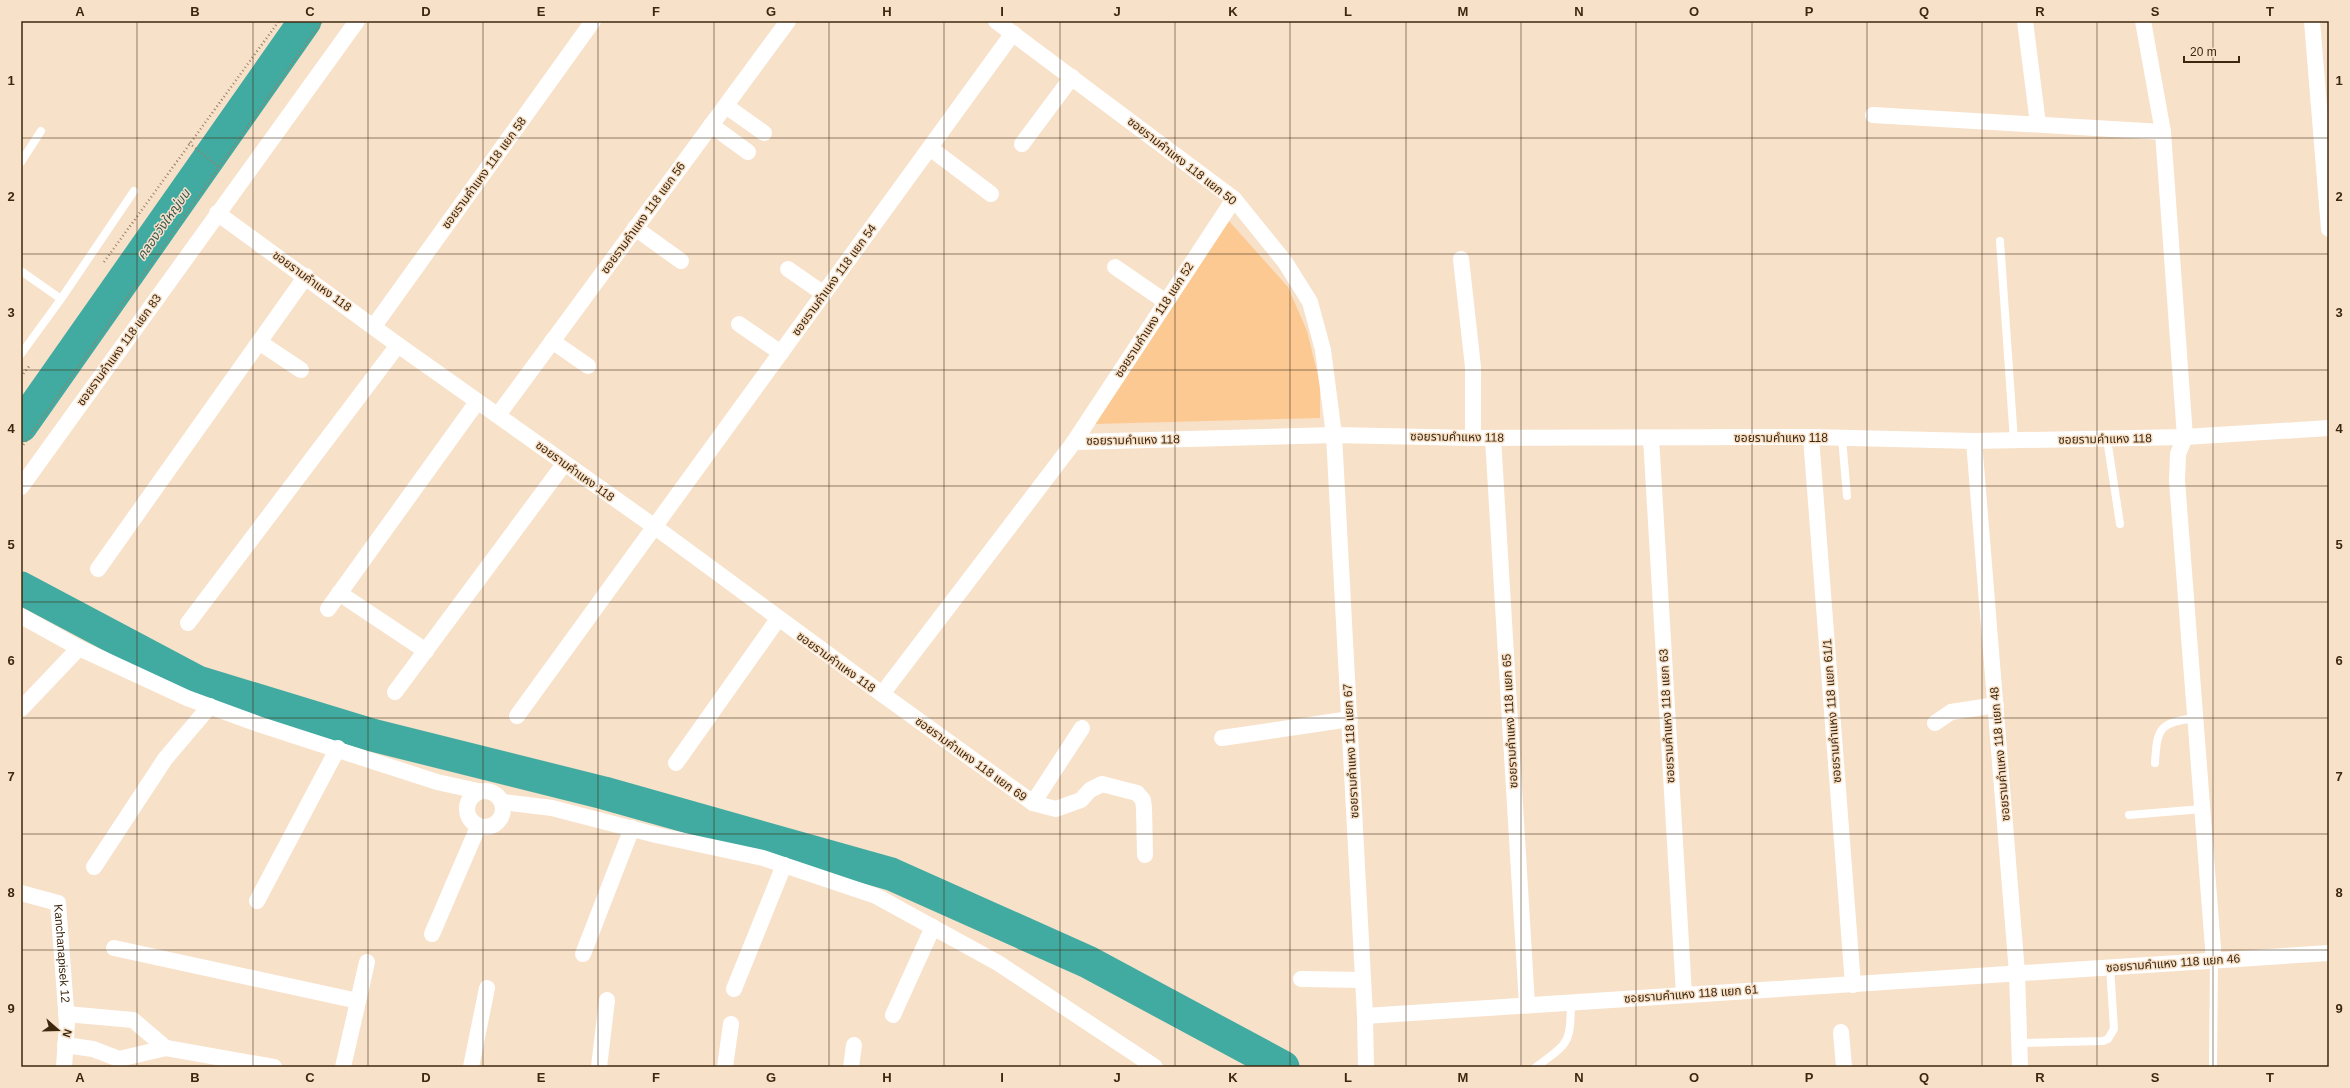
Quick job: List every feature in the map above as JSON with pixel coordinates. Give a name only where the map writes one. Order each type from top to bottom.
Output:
[{"type":"street","name":"ซอยรามคำแหง 118 แยก 83","points":[[21,487],[217,213],[357,21]]},
{"type":"street","name":"ซอยรามคำแหง 118 แยก 58","points":[[374,326],[593,21]]},
{"type":"street","name":"ซอยรามคำแหง 118 แยก 56","points":[[498,415],[788,21]]},
{"type":"street","name":"ซอยรามคำแหง 118 แยก 50","points":[[996,21],[1234,199],[1285,262],[1310,302],[1323,350],[1334,435]]},
{"type":"street","points":[[2025,21],[2038,124]]},
{"type":"street","points":[[2143,21],[2163,132],[2185,437],[2176,464],[2214,961]]},
{"type":"street","points":[[2312,21],[2329,229]]},
{"type":"street","name":"ซอยรามคำแหง 118 แยก 54","points":[[517,716],[1013,33]]},
{"type":"street","points":[[1022,144],[1072,77]]},
{"type":"street","points":[[726,106],[764,133]]},
{"type":"street","points":[[1873,115],[2163,132]]},
{"type":"street","points":[[711,125],[748,152]]},
{"type":"street","points":[[930,148],[991,194]]},
{"type":"street","name":"ซอยรามคำแหง 118 แยก 52","points":[[1074,442],[1234,199]]},
{"type":"street","name":"ซอยรามคำแหง 118","points":[[217,213],[306,276],[477,402],[498,415],[564,464],[655,527],[778,620],[882,694],[1074,442],[1334,435],[1473,438],[1811,437],[1974,442],[2185,437],[2329,428]]},
{"type":"street","points":[[635,228],[680,262]]},
{"type":"street","points":[[1461,258],[1473,367],[1473,438]]},
{"type":"street","points":[[1115,267],[1166,302]]},
{"type":"street","points":[[788,269],[824,294]]},
{"type":"street","points":[[98,568],[306,276]]},
{"type":"street","points":[[739,324],[781,353]]},
{"type":"street","points":[[552,341],[588,366]]},
{"type":"street","points":[[260,342],[301,370]]},
{"type":"street","points":[[188,623],[398,345]]},
{"type":"street","points":[[328,609],[477,402]]},
{"type":"street","name":"ซอยรามคำแหง 118 แยก 67","points":[[1334,435],[1366,1016],[1366,1067]]},
{"type":"street","name":"ซอยรามคำแหง 118 แยก 61/1","points":[[1811,437],[1853,985]]},
{"type":"street","name":"ซอยรามคำแหง 118 แยก 65","points":[[1494,438],[1527,1005]]},
{"type":"street","name":"ซอยรามคำแหง 118 แยก 63","points":[[1651,438],[1684,994]]},
{"type":"street","name":"ซอยรามคำแหง 118 แยก 48","points":[[1974,442],[2017,973],[2020,1067]]},
{"type":"street","points":[[395,692],[564,464]]},
{"type":"street","points":[[339,593],[426,651]]},
{"type":"street","points":[[21,616],[79,648],[210,706],[437,782],[478,791],[488,790],[497,794],[503,802],[503,817],[492,827],[478,827],[467,816],[468,801],[478,791]]},
{"type":"street","points":[[676,763],[778,620]]},
{"type":"street","points":[[21,709],[79,648]]},
{"type":"street","name":"ซอยรามคำแหง 118 แยก 69","points":[[882,694],[1033,803],[1056,809],[1081,800],[1090,790],[1102,784],[1137,793],[1143,800],[1145,855]]},
{"type":"street","points":[[94,867],[165,759],[210,706]]},
{"type":"street","points":[[1935,723],[1951,712],[1996,706]]},
{"type":"street","points":[[1222,738],[1350,720]]},
{"type":"street","points":[[1033,803],[1082,728]]},
{"type":"street","points":[[257,901],[338,748]]},
{"type":"street","points":[[503,802],[552,808],[763,858],[876,896],[998,963],[1155,1067]]},
{"type":"street","points":[[432,934],[478,827]]},
{"type":"street","points":[[584,954],[632,828]]},
{"type":"street","points":[[734,989],[784,865]]},
{"type":"street","name":"Kanchanapisek 12","points":[[21,893],[58,903],[66,1014],[64,1067]]},
{"type":"street","points":[[893,1015],[933,927]]},
{"type":"street","points":[[114,948],[358,1001]]},
{"type":"street","name":"ซอยรามคำแหง 118 แยก 46","points":[[2017,973],[2329,953]]},
{"type":"street","points":[[343,1067],[367,962]]},
{"type":"street","name":"ซอยรามคำแหง 118 แยก 61","points":[[1366,1016],[2017,973]]},
{"type":"street","points":[[1301,979],[1364,980]]},
{"type":"street","points":[[472,1067],[487,988]]},
{"type":"street","points":[[599,1067],[607,1000]]},
{"type":"street","points":[[66,1014],[133,1020],[166,1048]]},
{"type":"street","points":[[725,1067],[731,1024]]},
{"type":"street","points":[[1841,1032],[1844,1067]]},
{"type":"street","points":[[65,1045],[93,1049],[119,1059],[166,1048],[274,1067]]},
{"type":"street","points":[[851,1067],[854,1045]]},
{"type":"lane","points":[[21,162],[41,131]]},
{"type":"lane","points":[[21,354],[61,299],[134,191]]},
{"type":"lane","points":[[2000,241],[2014,441]]},
{"type":"lane","points":[[21,271],[61,299]]},
{"type":"lane","points":[[1842,438],[1848,496]]},
{"type":"lane","points":[[2107,439],[2120,524]]},
{"type":"lane","points":[[2155,763],[2156,737],[2161,728],[2174,721],[2195,718]]},
{"type":"lane","points":[[2129,815],[2202,809]]},
{"type":"lane","points":[[2213,1067],[2214,961]]},
{"type":"lane","points":[[2020,1043],[2103,1041],[2108,1039],[2114,1029],[2110,968]]},
{"type":"lane","points":[[1536,1067],[1566,1044],[1570,1030],[1571,1002]]},
{"type":"path","points":[[103,264],[278,21]]},
{"type":"path","points":[[21,448],[322,21]]},
{"type":"path","points":[[189,143],[219,166]]},
{"type":"path","points":[[21,377],[35,358]]},
{"type":"shaded area","points":[[1229,221],[1288,287],[1307,331],[1320,384],[1320,418],[1095,424]]},
{"type":"waterway","name":"คลองวังใหญ่บน","points":[[21,426],[305,21]]},
{"type":"waterway","points":[[21,588],[198,682],[372,735],[604,793],[891,874],[1088,962],[1283,1067]]}]
